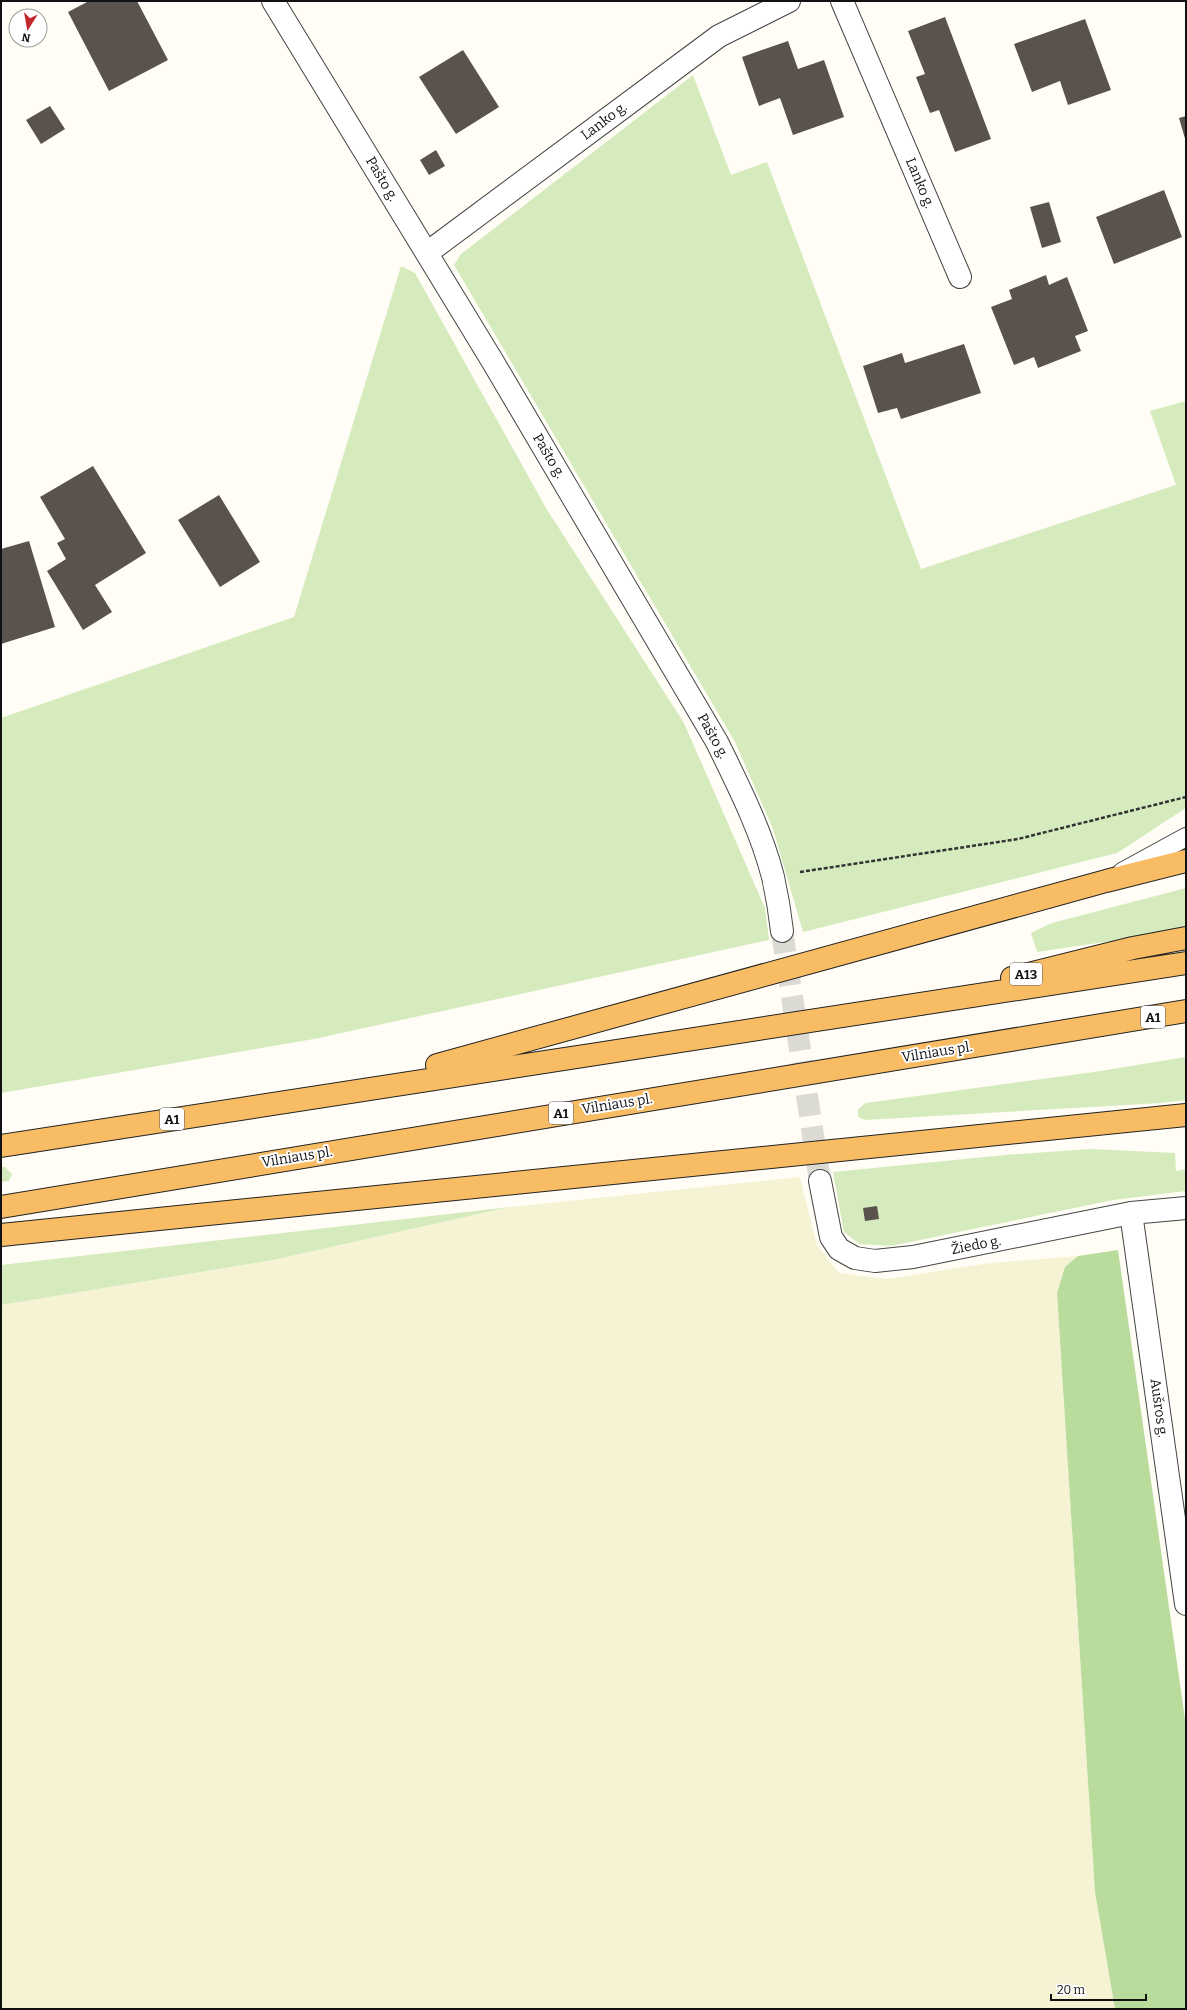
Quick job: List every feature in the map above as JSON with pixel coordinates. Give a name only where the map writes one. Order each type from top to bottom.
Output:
[{"type":"highway","points":[[343,1091],[1106,881],[1186,861]]},
{"type":"highway","name":"A13","points":[[867,1014],[1133,948],[1186,938]]},
{"type":"highway","name":"A1","points":[[1,1146],[343,1091],[867,1014],[1186,963]]},
{"type":"highway","name":"Vilniaus pl.","points":[[1,1207],[1186,1012]]},
{"type":"highway","points":[[1,1235],[1186,1115]]},
{"type":"street","name":"Pašto g.","points":[[273,1],[493,362],[717,742],[742,792],[772,875],[782,931]]},
{"type":"street","name":"Lanko g.","points":[[426,253],[719,36],[789,1]]},
{"type":"street","name":"Lanko g.","points":[[842,1],[960,278]]},
{"type":"street","name":"Žiedo g.","points":[[820,1181],[830,1237],[839,1249],[855,1258],[875,1261],[913,1257],[1131,1213],[1186,1208]]},
{"type":"street","name":"Aušros g.","points":[[1131,1213],[1186,1604]]},
{"type":"lane","points":[[1106,881],[1186,837]]},
{"type":"path","points":[[772,875],[914,856],[1018,839],[1186,798]]},
{"type":"shaded area","points":[[800,1177],[817,1245],[839,1273],[887,1279],[990,1263],[1078,1256],[1065,1267],[1057,1293],[1095,1892],[1115,2009],[1,2009],[1,1305],[273,1260],[510,1207]]},
{"type":"green space","points":[[693,75],[731,175],[767,162],[921,569],[1176,485],[1150,411],[1186,401],[1186,808],[1117,853],[803,932],[773,829],[735,742],[454,265],[461,254]]},
{"type":"green space","points":[[401,266],[415,273],[546,508],[684,723],[765,908],[769,940],[314,1039],[1,1093],[1,718],[294,617]]},
{"type":"green space","points":[[1186,888],[1186,926],[1112,941],[1037,952],[1031,933],[1052,923]]},
{"type":"green space","points":[[1186,1057],[1186,1100],[1161,1103],[865,1120],[858,1117],[858,1109],[866,1103],[1094,1072]]},
{"type":"green space","points":[[1090,1149],[1175,1153],[1176,1171],[1186,1169],[1186,1191],[1113,1200],[891,1246],[859,1244],[844,1232],[833,1172],[1005,1155]]},
{"type":"green space","points":[[1,1167],[5,1167],[12,1174],[9,1181],[1,1182]]},
{"type":"green space","points":[[510,1207],[273,1260],[1,1305],[1,1265]]},
{"type":"green space","points":[[1118,1250],[1186,1726],[1186,2009],[1115,2009],[1095,1892],[1057,1293],[1065,1267],[1078,1256]]},
{"type":"building","points":[[89,1],[137,1],[168,60],[109,91],[68,12]]},
{"type":"building","points":[[945,17],[991,139],[955,152],[939,110],[930,113],[916,77],[925,74],[908,31]]},
{"type":"building","points":[[1085,19],[1111,90],[1068,105],[1060,81],[1032,92],[1014,44]]},
{"type":"building","points":[[788,41],[798,69],[824,60],[844,117],[793,135],[780,98],[759,106],[742,57]]},
{"type":"building","points":[[463,50],[499,107],[456,134],[419,77]]},
{"type":"building","points":[[50,106],[65,129],[41,144],[26,120]]},
{"type":"building","points":[[1186,116],[1186,142],[1179,118]]},
{"type":"building","points":[[436,150],[445,166],[429,175],[420,160]]},
{"type":"building","points":[[1164,190],[1182,237],[1114,264],[1096,217]]},
{"type":"building","points":[[1049,202],[1061,242],[1042,248],[1030,207]]},
{"type":"building","points":[[1046,275],[1049,285],[1067,277],[1088,331],[1075,336],[1081,351],[1038,368],[1034,357],[1014,365],[991,307],[1012,299],[1009,290]]},
{"type":"building","points":[[964,344],[981,393],[901,419],[897,408],[878,413],[863,366],[902,353],[905,363]]},
{"type":"building","points":[[93,466],[146,553],[95,585],[112,612],[83,630],[47,571],[66,559],[57,543],[65,539],[40,497]]},
{"type":"building","points":[[219,495],[260,562],[220,587],[178,520]]},
{"type":"building","points":[[29,541],[55,627],[1,644],[1,549]]},
{"type":"building","points":[[877,1206],[879,1219],[865,1221],[863,1208]]},
{"type":"tunnel","points":[[782,931],[820,1181]]}]
